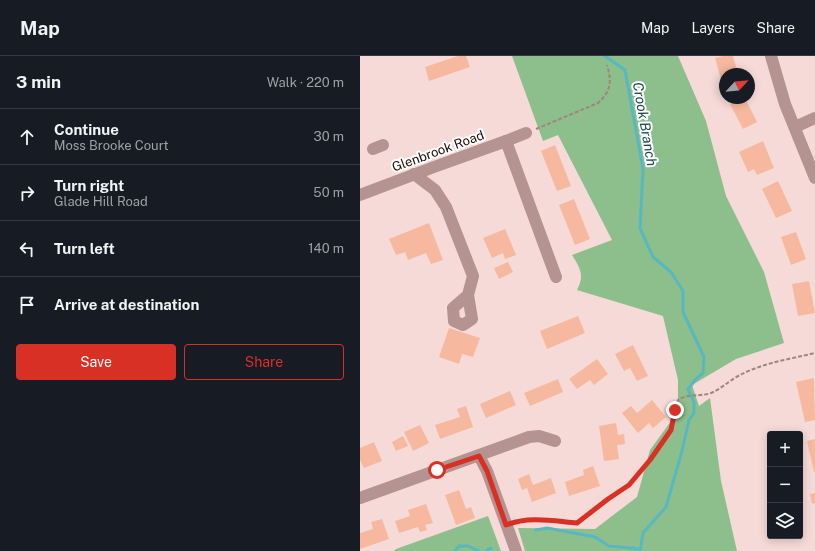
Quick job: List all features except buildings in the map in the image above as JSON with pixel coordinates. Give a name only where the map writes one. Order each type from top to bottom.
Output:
[{"type":"street","points":[[771,56],[778,82],[815,178]]},
{"type":"street","points":[[795,127],[815,118]]},
{"type":"street","name":"Glenbrook Road","points":[[360,195],[526,133]]},
{"type":"street","points":[[506,141],[556,277]]},
{"type":"street","points":[[414,174],[435,190],[446,207],[473,276],[468,295]]},
{"type":"street","points":[[360,498],[529,437],[539,436],[555,440]]},
{"type":"street","points":[[479,456],[487,471],[516,551]]},
{"type":"path","points":[[526,133],[598,103],[606,95],[609,87],[610,76],[607,65]]},
{"type":"path","points":[[506,525],[516,521],[528,519],[577,523],[629,485],[650,460],[671,430],[678,400],[682,397],[711,393],[739,375],[750,370],[815,353]]},
{"type":"green space","points":[[512,56],[678,56],[706,121],[726,196],[764,272],[784,343],[736,359],[692,385],[699,406],[710,398],[721,481],[737,551],[525,551],[518,528],[595,529],[637,497],[650,450],[674,417],[678,400],[678,380],[663,316],[577,290],[581,276],[572,255],[612,240],[558,135],[543,141]]},
{"type":"green space","points":[[488,516],[501,551],[394,551],[396,549]]},
{"type":"waterway","name":"Crook Branch","points":[[605,56],[625,70],[643,169],[640,228],[653,257],[671,272],[683,291],[683,312],[704,357],[703,373],[688,389],[694,402],[694,413],[689,420],[666,507],[643,533],[640,551]]},
{"type":"waterway","points":[[536,530],[547,528],[595,537],[609,546],[640,549]]},
{"type":"waterway","points":[[455,551],[459,546],[468,546],[479,551]]},
{"type":"waterway","points":[[486,551],[491,548]]},
{"type":"route","points":[[437,470],[479,456],[487,471],[506,525],[516,521],[528,519],[577,523],[629,485],[650,460],[671,430],[675,410]]}]
